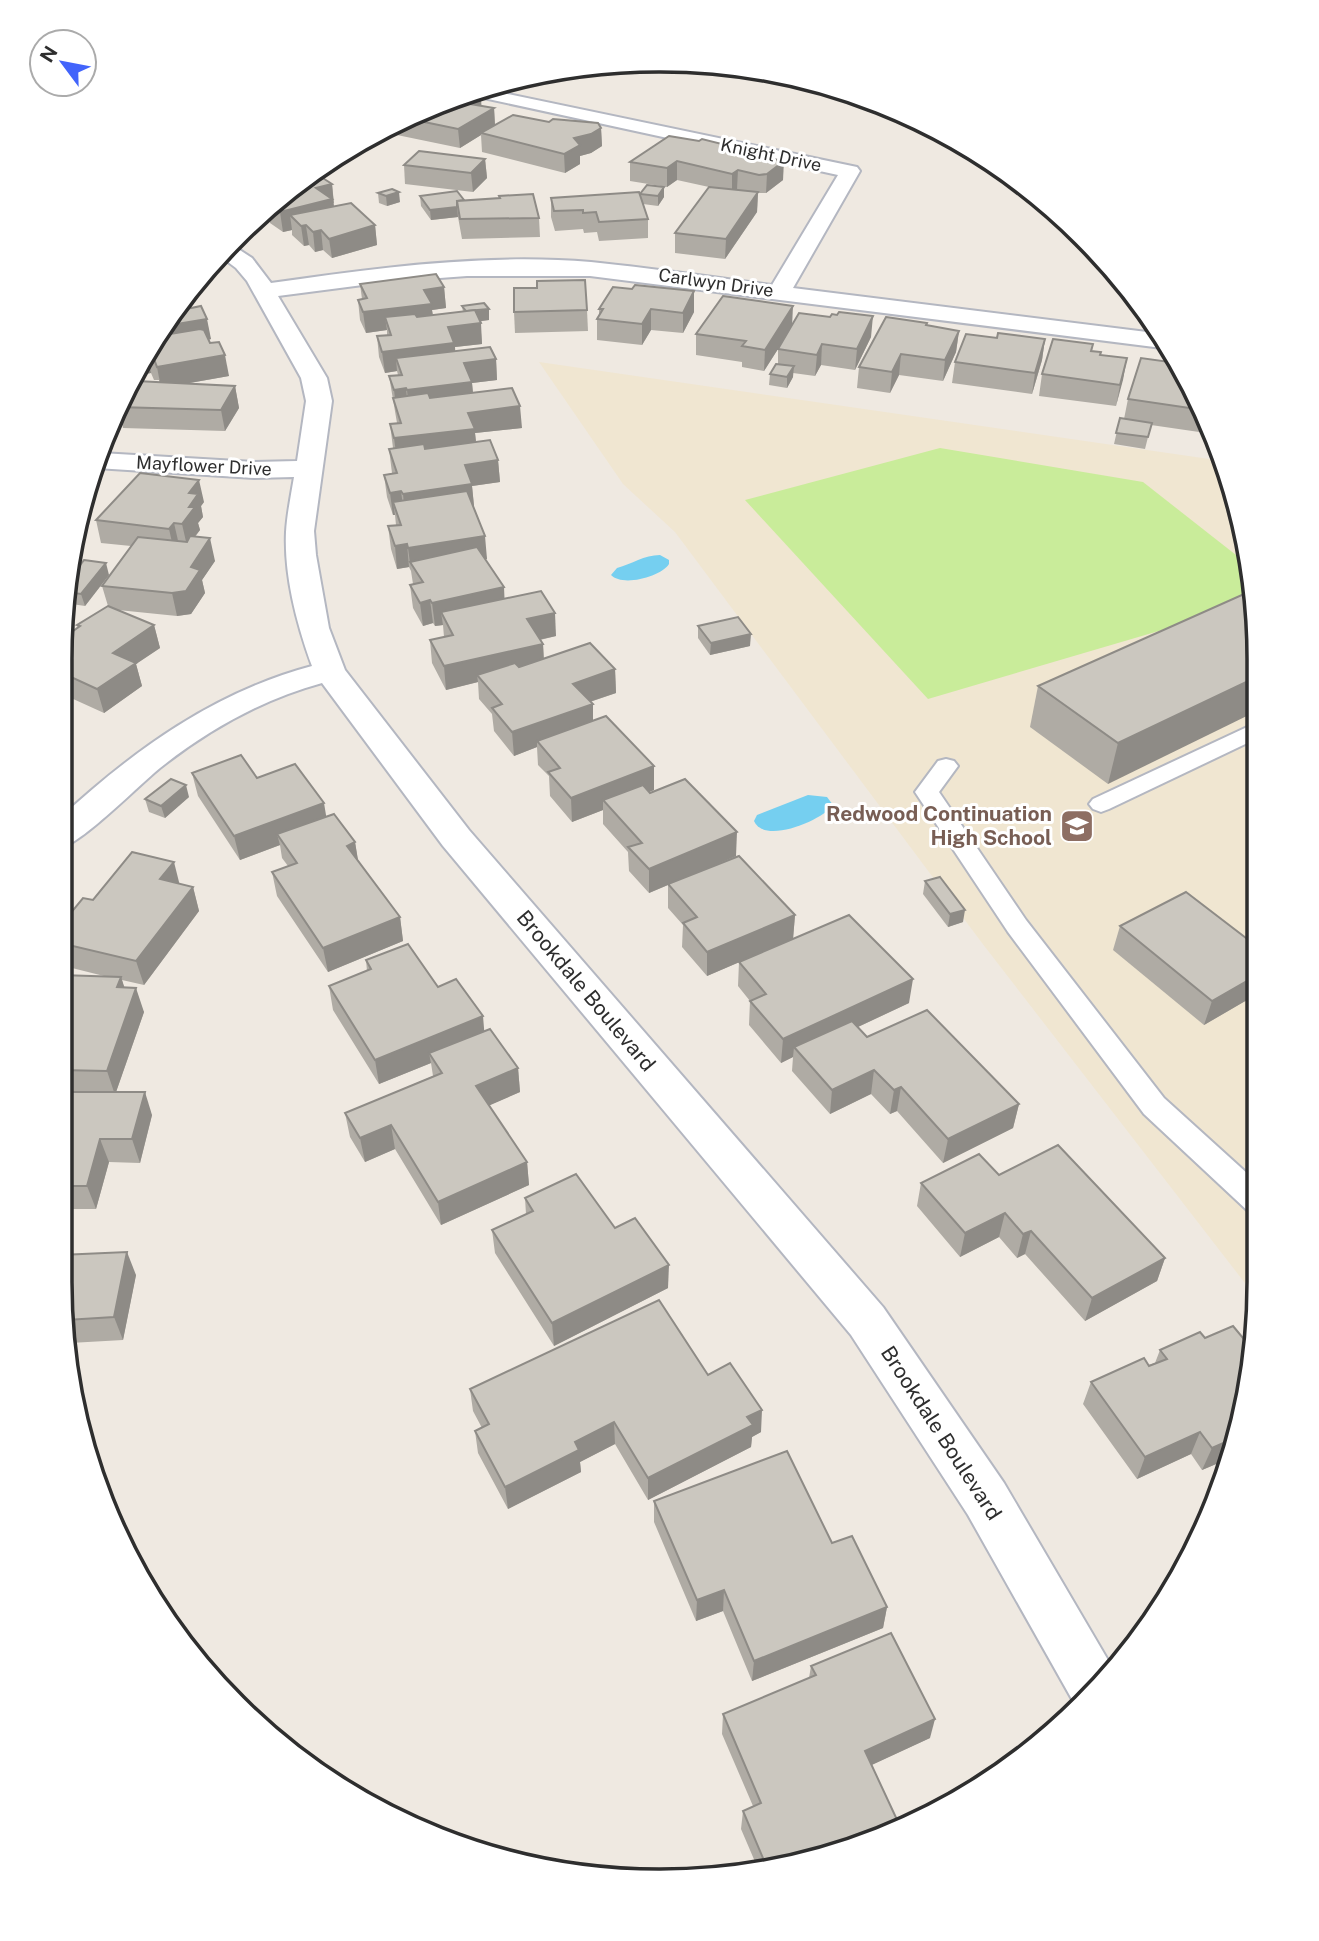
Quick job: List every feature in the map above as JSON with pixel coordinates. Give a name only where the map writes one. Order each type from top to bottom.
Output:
[{"type":"street","name":"Knight Drive","points":[[493,96],[849,171],[779,292]]},
{"type":"street","name":"Brookdale Boulevard","points":[[234,255],[244,263],[264,291],[314,378],[319,401],[302,507],[301,555],[314,628],[330,671],[456,838],[867,1321],[986,1499],[1090,1681]]},
{"type":"street","name":"Carlwyn Drive","points":[[264,291],[432,269],[541,266],[642,273],[1153,340]]},
{"type":"street","name":"Mayflower Drive","points":[[106,461],[254,470],[309,469]]},
{"type":"street","points":[[72,826],[126,778],[194,729],[237,703],[304,676],[330,671]]},
{"type":"lane","points":[[1101,804],[1247,734]]},
{"type":"lane","points":[[946,766],[927,792],[1017,926],[1154,1106],[1247,1193]]},
{"type":"shaded area","name":"Redwood Continuation High School","points":[[539,362],[1212,459],[1236,545],[1246,621],[1247,1286],[982,943],[675,532],[623,484]]},
{"type":"green space","points":[[940,448],[1143,482],[1238,556],[1244,606],[928,699],[745,500]]},
{"type":"water","points":[[660,555],[669,560],[669,564],[658,573],[632,580],[616,579],[611,575],[617,568]]},
{"type":"water","points":[[808,795],[827,797],[833,805],[818,817],[793,828],[769,831],[760,828],[754,821],[757,815]]},
{"type":"building","points":[[473,102],[470,104],[494,108],[458,129],[423,122]]},
{"type":"building","points":[[513,115],[549,122],[553,119],[598,123],[601,128],[591,134],[574,138],[580,145],[564,154],[481,133]]},
{"type":"building","points":[[669,136],[699,141],[702,139],[726,145],[724,146],[735,149],[733,151],[784,161],[767,174],[759,175],[738,170],[732,174],[677,161],[667,168],[630,162]]},
{"type":"building","points":[[419,151],[485,159],[471,173],[404,165]]},
{"type":"building","points":[[323,178],[332,184],[316,188],[332,199],[280,212]]},
{"type":"building","points":[[647,185],[664,187],[658,196],[640,194]]},
{"type":"building","points":[[709,187],[758,192],[726,239],[675,233]]},
{"type":"building","points":[[392,189],[399,192],[386,196],[378,193]]},
{"type":"building","points":[[457,191],[464,200],[457,201],[457,207],[430,210],[420,196]]},
{"type":"building","points":[[639,192],[648,219],[599,222],[596,212],[554,211],[551,198]]},
{"type":"building","points":[[533,194],[539,218],[460,219],[457,201]]},
{"type":"building","points":[[351,203],[375,225],[329,239],[321,230],[313,232],[306,225],[301,226],[290,215]]},
{"type":"building","points":[[436,274],[444,287],[424,290],[432,304],[363,312],[358,300],[367,298],[360,284]]},
{"type":"building","points":[[585,280],[587,310],[514,312],[514,288],[537,288],[537,281]]},
{"type":"building","points":[[635,285],[694,291],[683,313],[651,309],[642,324],[597,319],[603,309],[599,309],[613,287],[632,289]]},
{"type":"building","points":[[723,296],[793,306],[765,350],[742,346],[746,341],[696,334]]},
{"type":"building","points":[[484,303],[489,309],[466,311],[462,306]]},
{"type":"building","points":[[190,306],[201,306],[207,319],[177,324]]},
{"type":"building","points":[[475,310],[481,323],[448,327],[454,343],[382,352],[377,336],[391,335],[385,317],[415,314],[417,317]]},
{"type":"building","points":[[839,312],[873,316],[857,349],[822,344],[817,355],[778,349],[799,313],[830,317]]},
{"type":"building","points":[[886,317],[959,331],[945,360],[901,354],[892,372],[859,367]]},
{"type":"building","points":[[204,330],[210,343],[219,342],[225,355],[157,367],[154,359],[170,334]]},
{"type":"building","points":[[998,333],[1045,339],[1035,373],[955,362],[966,334],[997,338]]},
{"type":"building","points":[[1053,339],[1093,344],[1091,351],[1101,352],[1100,355],[1127,358],[1120,385],[1042,374]]},
{"type":"building","points":[[490,347],[496,359],[464,363],[472,382],[394,390],[389,376],[402,375],[396,358]]},
{"type":"building","points":[[1141,358],[1166,362],[1191,408],[1128,399]]},
{"type":"building","points":[[776,364],[794,366],[787,377],[770,374]]},
{"type":"building","points":[[142,381],[235,386],[221,410],[129,407]]},
{"type":"building","points":[[512,388],[520,406],[468,413],[475,429],[394,438],[390,424],[401,423],[393,398],[428,393],[430,398]]},
{"type":"building","points":[[1120,418],[1152,423],[1148,437],[1116,433]]},
{"type":"building","points":[[490,440],[498,460],[465,465],[472,484],[403,494],[401,491],[390,493],[384,475],[397,473],[389,449],[424,444],[425,449]]},
{"type":"building","points":[[140,473],[199,480],[189,493],[198,494],[189,507],[195,507],[182,524],[174,523],[169,529],[96,520]]},
{"type":"building","points":[[467,491],[485,536],[408,548],[407,544],[395,546],[388,526],[401,525],[393,502]]},
{"type":"building","points":[[190,536],[210,538],[191,567],[200,570],[186,591],[172,593],[102,586],[138,537],[187,542]]},
{"type":"building","points":[[477,547],[504,587],[432,603],[430,600],[420,603],[410,585],[423,582],[410,562]]},
{"type":"building","points":[[84,560],[106,563],[81,594],[76,593],[80,566]]},
{"type":"building","points":[[541,591],[555,613],[527,619],[543,644],[444,666],[430,640],[453,635],[441,612]]},
{"type":"building","points":[[1243,594],[1247,682],[1118,743],[1038,686]]},
{"type":"building","points":[[108,606],[154,625],[113,653],[136,663],[97,689],[72,678],[73,631],[80,626],[77,625]]},
{"type":"building","points":[[738,617],[751,634],[711,643],[698,626]]},
{"type":"building","points":[[590,643],[615,669],[573,684],[593,704],[512,732],[492,708],[502,704],[477,675],[515,663],[519,667]]},
{"type":"building","points":[[606,716],[654,766],[571,798],[548,772],[560,768],[537,741]]},
{"type":"building","points":[[241,755],[257,778],[295,764],[324,803],[234,836],[192,773]]},
{"type":"building","points":[[171,779],[186,785],[161,806],[145,799]]},
{"type":"building","points":[[685,779],[737,832],[649,869],[628,847],[642,843],[603,800],[643,785],[650,793]]},
{"type":"building","points":[[334,814],[355,842],[347,846],[400,917],[323,948],[272,872],[297,863],[277,834]]},
{"type":"building","points":[[132,852],[174,862],[160,879],[193,887],[136,961],[72,946],[72,911],[83,898],[93,900]]},
{"type":"building","points":[[739,856],[795,915],[707,952],[683,923],[697,917],[668,884]]},
{"type":"building","points":[[940,877],[965,910],[950,914],[925,881]]},
{"type":"building","points":[[1186,892],[1247,939],[1247,981],[1212,1001],[1120,926]]},
{"type":"building","points":[[849,915],[913,979],[783,1039],[750,1001],[766,994],[739,962]]},
{"type":"building","points":[[408,944],[438,987],[456,979],[483,1016],[375,1060],[329,986],[371,969],[366,960]]},
{"type":"building","points":[[72,975],[121,977],[117,987],[136,988],[107,1071],[72,1070]]},
{"type":"building","points":[[927,1010],[1019,1104],[948,1139],[901,1087],[894,1090],[874,1070],[832,1090],[794,1047],[852,1021],[867,1037]]},
{"type":"building","points":[[490,1029],[518,1068],[476,1086],[527,1162],[438,1202],[391,1125],[360,1138],[345,1113],[442,1073],[429,1053]]},
{"type":"building","points":[[72,1092],[145,1092],[132,1139],[100,1139],[87,1186],[72,1186]]},
{"type":"building","points":[[1058,1145],[1165,1258],[1092,1298],[1031,1231],[1023,1234],[1005,1213],[965,1233],[921,1183],[979,1154],[999,1175]]},
{"type":"building","points":[[576,1174],[615,1228],[635,1218],[669,1265],[552,1323],[492,1230],[533,1211],[525,1198]]},
{"type":"building","points":[[127,1252],[114,1317],[73,1320],[72,1254]]},
{"type":"building","points":[[659,1300],[708,1375],[730,1363],[762,1410],[747,1417],[753,1425],[648,1478],[614,1422],[575,1442],[579,1450],[505,1487],[475,1431],[489,1424],[470,1389]]},
{"type":"building","points":[[1233,1326],[1244,1339],[1236,1396],[1224,1443],[1212,1448],[1200,1432],[1145,1457],[1091,1382],[1144,1358],[1149,1366],[1167,1359],[1160,1350],[1200,1332],[1205,1338]]},
{"type":"building","points":[[787,1451],[832,1543],[852,1536],[887,1607],[754,1661],[724,1590],[697,1600],[654,1501]]},
{"type":"building","points":[[891,1633],[935,1719],[865,1751],[897,1819],[812,1849],[764,1860],[743,1811],[761,1803],[723,1714],[816,1675],[811,1666]]},
{"type":"place","name":"Redwood Continuation High School","points":[[1077,826]]}]
